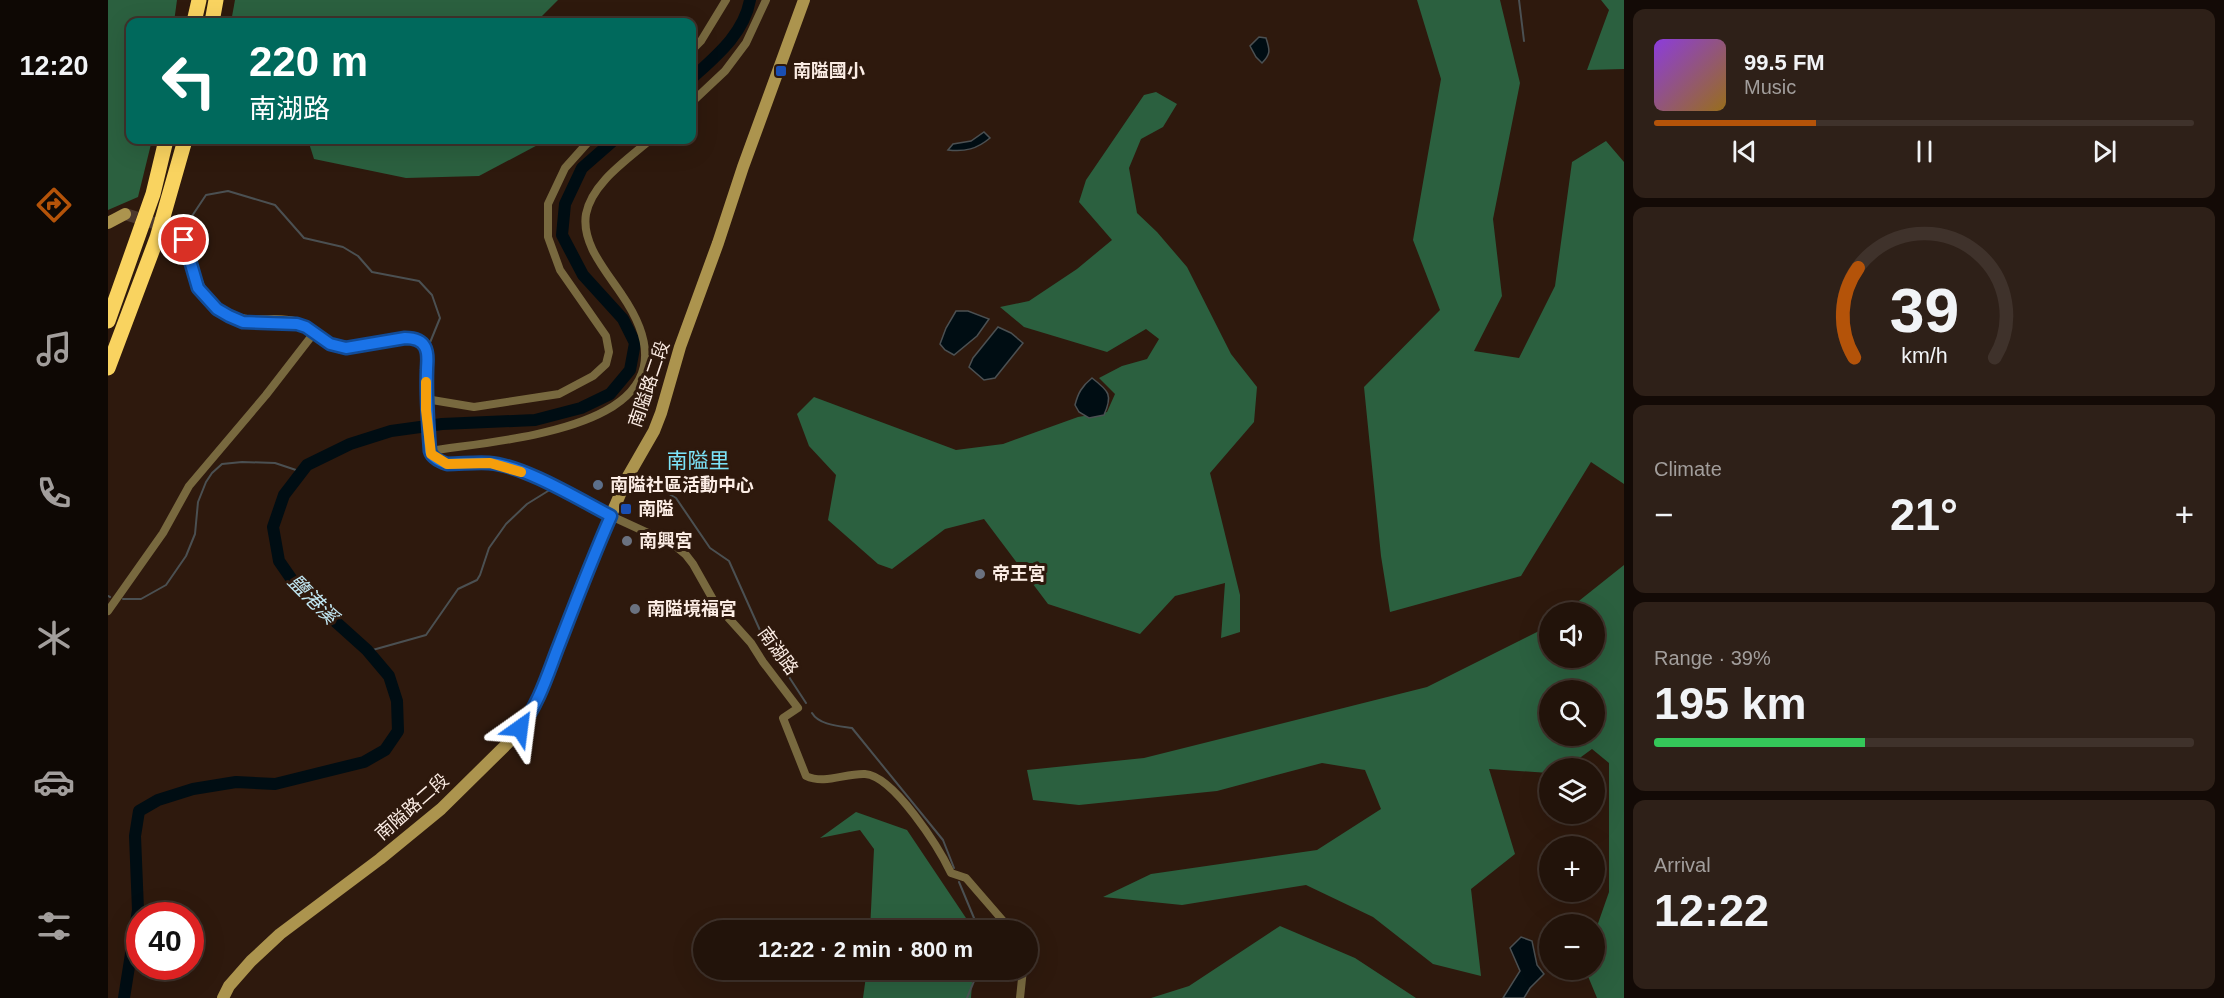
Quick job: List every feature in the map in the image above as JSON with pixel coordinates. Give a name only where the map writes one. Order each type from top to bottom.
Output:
[{"type":"highway","points":[[195,18],[199,0]]},
{"type":"highway","points":[[213,18],[216,0]]},
{"type":"highway","points":[[108,321],[153,194],[165,144]]},
{"type":"highway","points":[[108,368],[157,238],[184,144]]},
{"type":"street","points":[[696,46],[726,0]]},
{"type":"street","points":[[696,98],[725,71],[746,44],[766,0]]},
{"type":"street","name":"南隘路二段","points":[[223,998],[229,986],[251,961],[280,934],[441,810],[512,739],[528,718],[540,694],[585,576],[627,478],[654,431],[661,413],[680,347],[804,0]]},
{"type":"street","points":[[426,399],[474,407],[559,394],[593,376],[606,364],[609,352],[606,336],[560,270],[548,237],[548,204],[565,168],[586,144]]},
{"type":"street","points":[[176,230],[184,240],[198,288],[217,309],[243,322],[297,324],[330,344],[346,348],[405,338],[420,341],[426,347],[428,356],[426,399],[430,451],[560,430],[589,420],[615,406],[630,392],[639,379],[645,361],[645,343],[638,320],[591,246],[585,227],[591,197],[610,176],[646,144]]},
{"type":"street","points":[[108,223],[125,214]]},
{"type":"street","points":[[108,610],[163,534],[189,486],[266,395],[314,333]]},
{"type":"street","name":"南湖路","points":[[430,451],[447,464],[490,463],[535,477],[674,546],[693,564],[715,603],[752,643],[763,662],[798,708],[783,718],[806,776],[814,780],[862,774],[871,775],[885,783],[927,831],[951,873],[966,878],[1002,920]]},
{"type":"street","points":[[1020,998],[1022,980]]},
{"type":"green space","points":[[108,0],[177,0],[175,18],[126,18],[126,144],[151,144],[138,197],[108,210]]},
{"type":"green space","points":[[235,0],[558,0],[540,18],[232,18]]},
{"type":"green space","points":[[1417,0],[1500,0],[1520,83],[1493,219],[1502,296],[1474,351],[1519,358],[1555,286],[1572,162],[1606,141],[1624,162],[1624,484],[1591,462],[1521,576],[1390,612],[1381,556],[1364,387],[1440,310],[1413,240],[1441,79]]},
{"type":"green space","points":[[1601,0],[1624,0],[1624,69],[1587,70],[1609,10]]},
{"type":"green space","points":[[1156,92],[1177,104],[1163,127],[1141,139],[1129,168],[1137,213],[1187,267],[1231,354],[1257,387],[1254,422],[1210,473],[1240,595],[1240,632],[1221,638],[1225,583],[1175,596],[1140,634],[1048,604],[984,519],[945,529],[892,569],[878,564],[828,520],[836,475],[809,446],[797,414],[814,397],[956,450],[1003,444],[1078,417],[1107,412],[1115,394],[1099,378],[1122,366],[1147,359],[1159,339],[1146,329],[1107,352],[1024,327],[1000,307],[1029,301],[1077,269],[1112,240],[1079,202],[1086,180],[1144,95]]},
{"type":"green space","points":[[309,144],[539,144],[479,176],[406,178],[314,159]]},
{"type":"green space","points":[[1624,565],[1624,998],[1597,998],[1590,980],[1605,980],[1605,914],[1601,914],[1609,892],[1609,763],[1592,749],[1580,758],[1539,758],[1539,772],[1489,769],[1515,854],[1471,889],[1481,976],[1433,964],[1373,917],[1306,885],[1182,905],[1103,897],[1151,874],[1317,850],[1381,809],[1365,770],[1322,763],[1217,791],[1079,805],[1033,800],[1027,770],[1144,758],[1427,687],[1539,631],[1539,668],[1605,668],[1605,602],[1578,602]]},
{"type":"green space","points":[[856,812],[907,830],[967,920],[870,920],[874,849],[860,830],[820,838]]},
{"type":"green space","points":[[1280,926],[1355,958],[1416,998],[1151,998],[1189,986]]},
{"type":"green space","points":[[865,980],[972,980],[971,998],[863,998]]},
{"type":"shaded area","points":[[1259,37],[1266,38],[1269,49],[1262,63],[1250,46]]},
{"type":"shaded area","points":[[984,132],[990,138],[980,145],[960,151],[948,150],[953,144],[971,141]]},
{"type":"shaded area","points":[[956,311],[968,311],[989,319],[977,336],[954,355],[940,344]]},
{"type":"shaded area","points":[[998,327],[1011,333],[1023,343],[995,378],[984,380],[969,367],[973,358]]},
{"type":"shaded area","points":[[1092,378],[1106,390],[1109,398],[1104,415],[1089,418],[1079,412],[1075,405],[1081,390]]},
{"type":"shaded area","points":[[1521,937],[1532,941],[1539,968],[1539,979],[1524,998],[1503,998],[1520,971],[1510,948]]},
{"type":"waterway","name":"鹽港溪","points":[[696,74],[735,34],[742,24],[750,0]]},
{"type":"waterway","points":[[1519,0],[1524,41]]},
{"type":"waterway","name":"鹽港溪","points":[[124,998],[138,910],[135,836],[139,811],[158,800],[193,789],[236,782],[275,784],[364,762],[385,750],[398,731],[397,701],[389,676],[367,650],[297,587],[279,561],[273,527],[284,495],[307,465],[350,444],[391,431],[442,424],[535,420],[581,408],[610,394],[630,370],[635,343],[623,319],[583,275],[562,235],[565,204],[582,168],[609,144]]},
{"type":"waterway","points":[[192,216],[206,195],[228,191],[275,205],[304,238],[343,247],[358,256],[372,272],[419,281],[432,295],[440,318],[429,345]]},
{"type":"waterway","points":[[123,599],[141,599],[166,585],[186,556],[195,534],[198,502],[206,482],[222,464],[275,463],[302,472]]},
{"type":"waterway","points":[[657,487],[676,498],[710,548],[729,561],[763,637],[806,703]]},
{"type":"waterway","points":[[369,651],[426,635],[458,589],[477,580],[489,548],[506,524],[527,504],[548,491]]},
{"type":"waterway","points":[[812,713],[824,722],[852,728],[943,840],[954,868]]},
{"type":"waterway","points":[[959,882],[975,920]]},
{"type":"waterway","points":[[967,998],[974,980]]},
{"type":"tunnel","points":[[125,214],[176,230]]},
{"type":"slow traffic","points":[[426,382],[426,410],[431,454],[447,464],[490,463],[521,472]]},
{"type":"place","name":"南隘國小","points":[[781,71]]},
{"type":"place","name":"南隘社區活動中心","points":[[598,485]]},
{"type":"place","name":"南隘","points":[[626,509]]},
{"type":"place","name":"南興宮","points":[[627,541]]},
{"type":"place","name":"帝王宮","points":[[980,574]]},
{"type":"place","name":"南隘境福宮","points":[[635,609]]},
{"type":"district","name":"南隘里","points":[[698,460]]},
{"type":"route","points":[[184,240],[198,288],[217,309],[243,322],[297,324],[306,327],[330,344],[346,348],[405,338],[420,341],[426,347],[428,356],[426,399],[430,451],[442,462],[447,464],[490,463],[514,469],[535,477],[611,516],[585,576],[540,694],[528,718],[520,728]]}]
